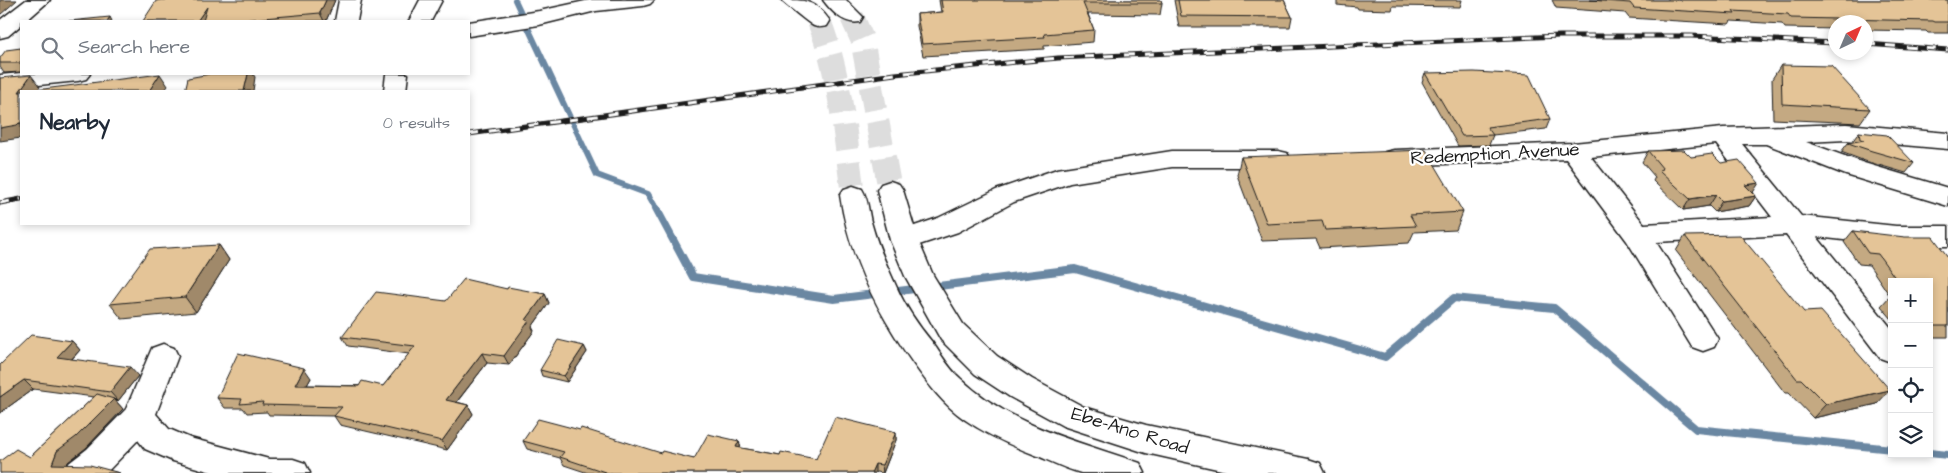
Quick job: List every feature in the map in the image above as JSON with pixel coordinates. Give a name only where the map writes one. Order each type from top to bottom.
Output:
[{"type":"street","points":[[0,32],[40,0]]},
{"type":"street","points":[[346,20],[350,0]]},
{"type":"street","points":[[421,20],[431,0]]},
{"type":"street","points":[[471,29],[539,18],[600,3],[644,0]]},
{"type":"street","points":[[792,0],[811,12],[819,22]]},
{"type":"street","points":[[834,0],[852,17]]},
{"type":"street","points":[[0,82],[68,75]]},
{"type":"street","name":"Redemption Avenue","points":[[1372,159],[1573,151],[1723,136],[1846,132],[1948,141]]},
{"type":"street","points":[[1723,136],[1795,225],[1888,346]]},
{"type":"street","points":[[1769,136],[1855,169],[1948,198]]},
{"type":"street","points":[[1573,151],[1637,234],[1702,339]]},
{"type":"street","points":[[890,190],[904,240],[948,225],[1005,196],[1066,175],[1172,159],[1306,160]]},
{"type":"street","name":"Ebe-Ano Road","points":[[853,195],[858,225],[883,288],[909,334],[947,386],[974,409],[1008,430],[1079,458],[1128,473]]},
{"type":"street","points":[[1637,234],[1795,225],[1896,236],[1948,236]]},
{"type":"street","name":"Ebe-Ano Road","points":[[904,240],[926,288],[952,332],[986,366],[1021,388],[1074,417],[1146,439],[1308,473]]},
{"type":"street","points":[[81,473],[100,460],[139,417],[163,356]]},
{"type":"street","points":[[139,417],[158,439],[185,451],[275,473]]},
{"type":"building","points":[[326,0],[320,13],[241,20],[203,20],[207,7],[198,20],[144,20],[156,1]]},
{"type":"building","points":[[941,0],[1161,0],[1162,3],[1083,3],[1094,30],[1044,34],[1045,37],[922,44],[917,14],[943,12]]},
{"type":"building","points":[[1178,0],[1284,0],[1292,17],[1181,16]]},
{"type":"building","points":[[1590,0],[1948,0],[1948,22],[1873,20],[1873,15],[1828,15],[1828,19],[1791,18],[1788,14],[1733,11],[1735,14],[1634,8],[1630,3]]},
{"type":"building","points":[[110,17],[108,20],[79,20]]},
{"type":"building","points":[[20,48],[20,63],[0,63],[0,58],[6,50]]},
{"type":"building","points":[[1781,65],[1831,66],[1870,109],[1782,104]]},
{"type":"building","points":[[1474,72],[1529,75],[1550,119],[1487,127],[1493,135],[1462,136],[1425,73]]},
{"type":"building","points":[[31,75],[19,92],[20,123],[0,128],[0,78]]},
{"type":"building","points":[[152,75],[159,75],[150,90],[36,90]]},
{"type":"building","points":[[204,75],[248,75],[244,90],[185,90],[188,78]]},
{"type":"building","points":[[1859,132],[1887,135],[1914,163],[1848,143],[1864,140],[1860,139]]},
{"type":"building","points":[[1426,150],[1463,212],[1410,215],[1416,226],[1325,230],[1322,221],[1267,224],[1241,157]]},
{"type":"building","points":[[1684,150],[1691,157],[1712,154],[1721,163],[1739,160],[1759,183],[1745,185],[1756,196],[1722,201],[1716,195],[1690,199],[1659,170],[1663,169],[1648,151]]},
{"type":"building","points":[[1853,231],[1905,237],[1933,237],[1948,257],[1948,326],[1933,326],[1933,278],[1895,278],[1878,254],[1868,253]]},
{"type":"building","points":[[1740,235],[1804,312],[1821,311],[1888,388],[1888,390],[1826,404],[1801,379],[1797,379],[1685,236]]},
{"type":"building","points":[[219,245],[185,297],[110,304],[150,249]]},
{"type":"building","points":[[464,279],[507,289],[508,287],[545,294],[526,320],[529,321],[504,356],[482,353],[446,400],[468,405],[442,441],[334,416],[342,407],[262,405],[263,402],[240,404],[242,399],[217,398],[238,353],[304,368],[295,385],[359,386],[362,381],[383,386],[415,346],[342,337],[376,292],[446,301]]},
{"type":"building","points":[[31,335],[72,341],[57,357],[130,367],[110,392],[24,380],[0,397],[0,365]]},
{"type":"building","points":[[558,340],[584,346],[564,376],[540,370]]},
{"type":"building","points":[[97,394],[114,399],[76,437],[57,451],[52,464],[90,465],[120,473],[0,473],[0,461],[16,449],[30,457]]},
{"type":"building","points":[[835,417],[896,432],[882,465],[875,464],[871,473],[608,473],[560,457],[564,452],[523,441],[538,419],[580,430],[581,428],[661,453],[662,451],[694,459],[708,434],[739,441],[736,447],[780,455],[781,452],[816,459]]},
{"type":"waterway","points":[[515,0],[597,175],[648,194],[657,210]]},
{"type":"waterway","points":[[656,208],[693,277],[834,299],[1075,269],[1385,357],[1454,298],[1554,308],[1696,429],[1888,449]]},
{"type":"waterway","points":[[1933,453],[1948,455]]},
{"type":"tunnel","points":[[852,17],[862,39],[890,190]]},
{"type":"tunnel","points":[[819,21],[837,85],[845,129],[853,195]]},
{"type":"railway","points":[[470,134],[895,74],[1058,58],[1560,36],[1691,36],[1828,43]]},
{"type":"railway","points":[[1873,45],[1948,50]]},
{"type":"railway","points":[[0,203],[20,199]]}]
